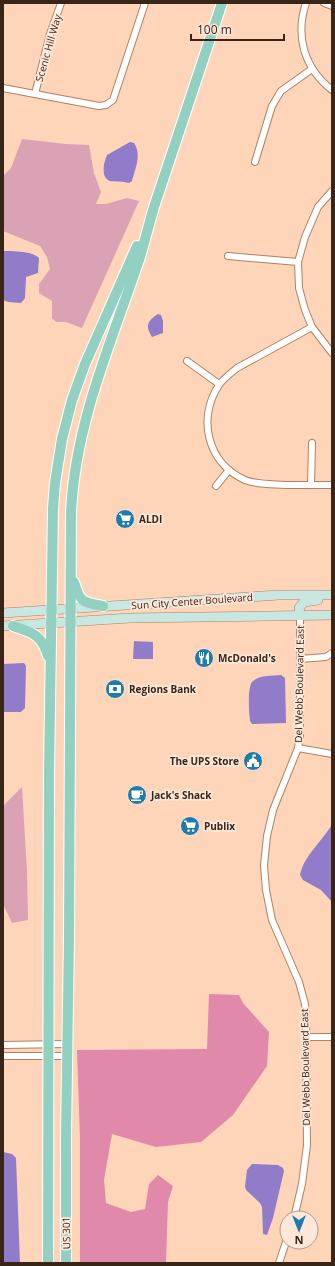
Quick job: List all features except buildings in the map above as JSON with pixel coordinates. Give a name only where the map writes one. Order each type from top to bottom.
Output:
[{"type":"main road","name":"US 301","points":[[66,1263],[72,495],[79,442],[96,384],[140,255],[154,207],[222,3]]},
{"type":"main road","name":"US 301","points":[[48,1263],[50,664],[54,489],[58,456],[67,417],[85,364],[154,207]]},
{"type":"main road","points":[[71,572],[81,600],[103,606]]},
{"type":"main road","name":"Sun City Center Boulevard","points":[[3,613],[279,595],[332,595]]},
{"type":"main road","points":[[300,615],[299,608],[304,602],[315,600],[332,600]]},
{"type":"main road","name":"Sun City Center Boulevard","points":[[8,626],[130,618],[332,615]]},
{"type":"main road","points":[[8,626],[30,632],[40,639],[45,646],[50,664]]},
{"type":"street","name":"Scenic Hill Way","points":[[35,94],[50,34],[61,3]]},
{"type":"street","points":[[3,88],[99,106],[106,105],[113,100],[145,3]]},
{"type":"street","points":[[306,3],[302,16],[301,34],[305,53],[312,69],[332,90]]},
{"type":"street","points":[[324,3],[332,6]]},
{"type":"street","points":[[255,162],[272,106],[281,91],[312,69]]},
{"type":"street","points":[[332,191],[318,207],[305,237],[298,262],[299,288],[305,310],[312,327],[332,352]]},
{"type":"street","points":[[228,256],[298,262]]},
{"type":"street","points":[[312,327],[237,368],[219,384],[209,406],[208,428],[211,446],[219,459],[229,470],[244,480],[260,484],[332,485]]},
{"type":"street","points":[[187,361],[219,384]]},
{"type":"street","points":[[311,485],[312,443]]},
{"type":"street","points":[[216,486],[229,470]]},
{"type":"street","name":"Del Webb Boulevard East","points":[[296,1210],[302,1184],[307,1145],[305,1004],[299,982],[272,920],[266,890],[264,865],[267,836],[274,810],[298,748],[300,736],[300,615]]},
{"type":"street","points":[[300,659],[326,657],[332,653]]},
{"type":"street","points":[[298,748],[332,754]]},
{"type":"street","points":[[306,1037],[332,1037]]},
{"type":"street","points":[[3,1045],[67,1044]]},
{"type":"street","points":[[3,1056],[67,1056]]},
{"type":"street","points":[[279,1263],[283,1250]]},
{"type":"shaded area","points":[[22,139],[89,145],[94,173],[101,192],[96,204],[106,204],[127,198],[139,201],[82,328],[66,322],[56,322],[52,318],[52,301],[39,293],[39,284],[50,269],[47,257],[40,246],[3,231],[3,176],[11,168]]},
{"type":"shaded area","points":[[130,142],[134,143],[138,157],[132,181],[129,183],[110,181],[104,173],[104,165],[107,155]]},
{"type":"shaded area","points":[[3,251],[17,251],[32,254],[39,258],[38,273],[26,277],[25,298],[21,303],[3,300]]},
{"type":"shaded area","points":[[158,314],[161,315],[163,321],[163,333],[152,337],[148,330],[148,324],[151,319]]},
{"type":"shaded area","points":[[134,641],[153,642],[153,659],[133,659]]},
{"type":"shaded area","points":[[24,663],[26,666],[25,708],[21,712],[3,712],[3,664]]},
{"type":"shaded area","points":[[281,675],[285,678],[286,723],[252,724],[250,721],[249,705],[251,683],[256,679],[266,676]]},
{"type":"shaded area","points":[[22,787],[28,920],[12,923],[3,904],[3,806]]},
{"type":"shaded area","points":[[332,824],[332,902],[321,890],[303,880],[300,875],[305,861]]},
{"type":"shaded area","points":[[209,994],[239,995],[243,1003],[269,1032],[267,1066],[233,1115],[201,1142],[156,1147],[112,1134],[104,1180],[106,1203],[131,1212],[145,1209],[149,1184],[158,1175],[173,1186],[168,1202],[166,1263],[80,1263],[80,1139],[77,1050],[207,1049]]},
{"type":"shaded area","points":[[3,1152],[12,1154],[16,1158],[20,1263],[3,1263]]},
{"type":"shaded area","points":[[252,1164],[278,1165],[283,1168],[284,1171],[273,1218],[267,1235],[263,1234],[262,1207],[260,1203],[246,1190],[245,1186],[247,1170]]},
{"type":"place","name":"ALDI","points":[[125,519]]},
{"type":"place","name":"McDonald's","points":[[204,658]]},
{"type":"place","name":"Regions Bank","points":[[115,689]]},
{"type":"place","name":"The UPS Store","points":[[253,761]]},
{"type":"place","name":"Jack's Shack","points":[[137,795]]},
{"type":"place","name":"Publix","points":[[190,826]]}]
